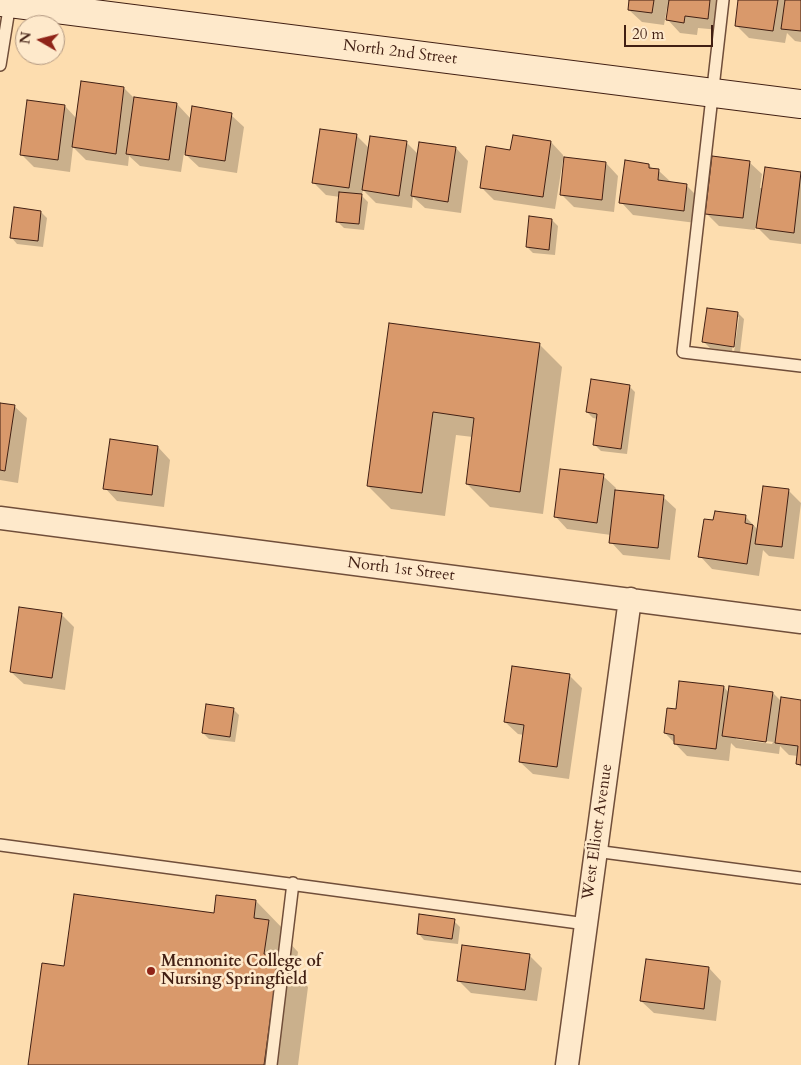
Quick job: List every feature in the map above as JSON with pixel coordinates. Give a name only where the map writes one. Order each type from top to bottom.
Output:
[{"type":"main road","name":"North 2nd Street","points":[[5,3],[801,104]]},
{"type":"street","name":"North 1st Street","points":[[0,518],[801,622]]},
{"type":"street","name":"West Elliott Avenue","points":[[567,1065],[630,599]]},
{"type":"lane","points":[[723,0],[683,352],[801,366]]},
{"type":"lane","points":[[0,65],[5,3]]},
{"type":"lane","points":[[0,846],[293,883],[586,924]]},
{"type":"lane","points":[[595,851],[801,878]]},
{"type":"lane","points":[[271,1065],[293,883]]},
{"type":"building","points":[[629,0],[654,0],[652,13],[628,10]]},
{"type":"building","points":[[669,0],[710,0],[708,19],[685,16],[684,23],[666,20]]},
{"type":"building","points":[[738,0],[778,0],[773,31],[735,26]]},
{"type":"building","points":[[785,0],[801,0],[801,31],[781,29]]},
{"type":"building","points":[[81,81],[124,87],[116,154],[72,147]]},
{"type":"building","points":[[134,97],[177,103],[169,160],[126,154]]},
{"type":"building","points":[[27,100],[65,105],[58,160],[20,155]]},
{"type":"building","points":[[192,106],[232,113],[225,161],[185,155]]},
{"type":"building","points":[[320,129],[357,134],[349,188],[312,183]]},
{"type":"building","points":[[513,135],[551,141],[543,197],[480,188],[486,146],[510,150]]},
{"type":"building","points":[[370,136],[407,141],[399,196],[362,190]]},
{"type":"building","points":[[419,142],[456,147],[448,202],[411,196]]},
{"type":"building","points":[[712,156],[750,161],[743,218],[705,214]]},
{"type":"building","points":[[564,157],[606,162],[602,200],[560,195]]},
{"type":"building","points":[[625,160],[649,164],[649,168],[659,169],[658,180],[687,184],[684,211],[619,203]]},
{"type":"building","points":[[765,167],[801,172],[794,233],[756,228]]},
{"type":"building","points":[[339,192],[362,194],[359,224],[336,222]]},
{"type":"building","points":[[14,207],[41,211],[38,241],[10,238]]},
{"type":"building","points":[[529,216],[552,219],[549,250],[526,247]]},
{"type":"building","points":[[707,308],[738,312],[734,347],[702,342]]},
{"type":"building","points":[[389,323],[540,343],[520,492],[466,484],[474,418],[433,412],[422,493],[367,486]]},
{"type":"building","points":[[591,379],[630,385],[621,449],[593,445],[597,414],[586,412]]},
{"type":"building","points":[[0,403],[15,405],[5,471],[0,470]]},
{"type":"building","points":[[110,439],[158,446],[152,495],[103,489]]},
{"type":"building","points":[[560,469],[604,474],[597,523],[554,517]]},
{"type":"building","points":[[763,486],[789,489],[782,547],[755,544]]},
{"type":"building","points":[[615,490],[664,495],[658,548],[609,543]]},
{"type":"building","points":[[715,511],[746,515],[745,523],[753,525],[747,564],[698,557],[704,519],[713,520]]},
{"type":"building","points":[[19,607],[62,613],[52,678],[10,672]]},
{"type":"building","points":[[512,666],[570,674],[557,767],[519,762],[524,725],[504,722]]},
{"type":"building","points":[[679,681],[724,686],[716,749],[674,744],[674,735],[664,733],[667,708],[676,709]]},
{"type":"building","points":[[729,686],[773,692],[766,742],[722,736]]},
{"type":"building","points":[[781,697],[801,700],[801,765],[796,764],[798,746],[775,743]]},
{"type":"building","points":[[206,704],[234,708],[230,737],[202,733]]},
{"type":"building","points":[[74,894],[214,913],[216,895],[256,900],[254,918],[269,920],[264,954],[279,956],[264,1065],[28,1065],[42,963],[64,966]]},
{"type":"building","points":[[419,914],[455,919],[452,939],[417,934]]},
{"type":"building","points":[[462,945],[530,954],[525,990],[457,981]]},
{"type":"building","points":[[646,959],[709,967],[704,1009],[640,1001]]},
{"type":"place","name":"Mennonite College of Nursing Springfield","points":[[151,971]]}]
